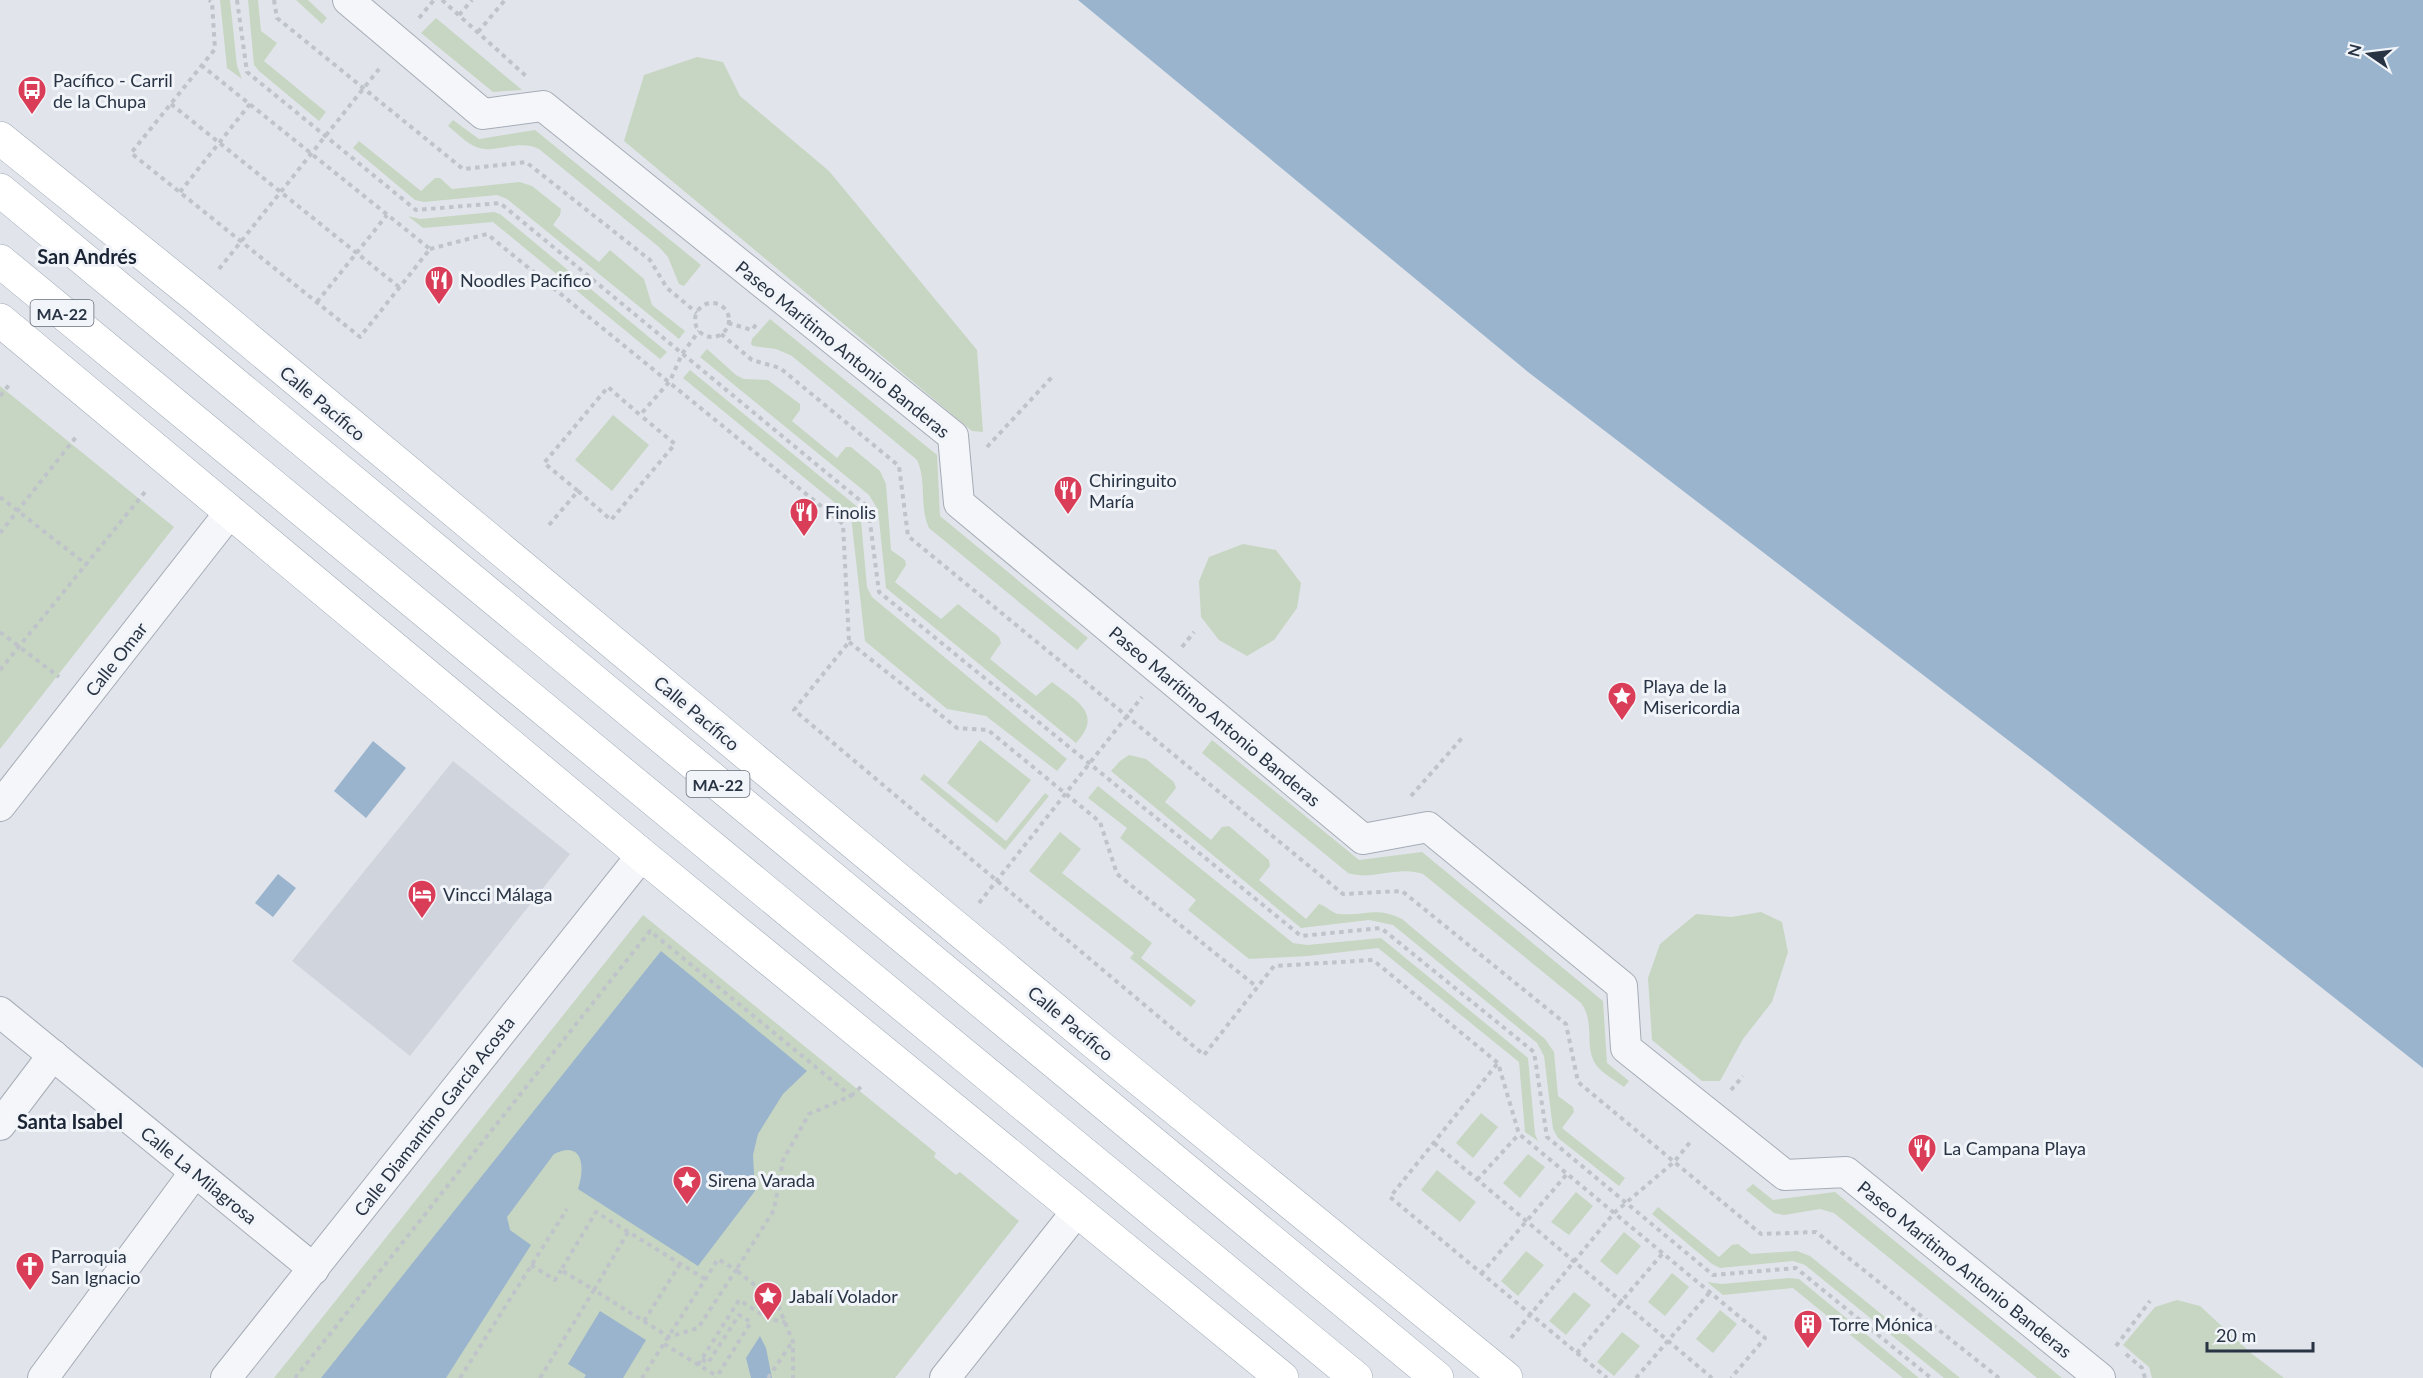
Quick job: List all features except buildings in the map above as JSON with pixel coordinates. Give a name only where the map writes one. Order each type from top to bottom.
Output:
[{"type":"main road","name":"Calle Pacífico","points":[[0,138],[197,297],[958,930],[1506,1378]]},
{"type":"main road","name":"MA-22","points":[[0,190],[1437,1378]]},
{"type":"main road","name":"MA-22","points":[[0,261],[1356,1378]]},
{"type":"main road","points":[[0,320],[642,855],[1077,1211],[1267,1373]]},
{"type":"street","points":[[348,0],[483,114],[543,106]]},
{"type":"street","name":"Paseo Marítimo Antonio Banderas","points":[[543,106],[953,436],[959,503],[1363,840],[1428,827],[1622,986],[1626,1048],[1785,1175],[1846,1172],[2100,1378]]},
{"type":"street","name":"Calle Omar","points":[[0,806],[231,511]]},
{"type":"street","name":"Calle Diamantino García Acosta","points":[[226,1378],[642,855]]},
{"type":"street","name":"Calle La Milagrosa","points":[[0,1012],[314,1269]]},
{"type":"street","points":[[0,1125],[53,1055]]},
{"type":"street","points":[[43,1378],[195,1172]]},
{"type":"street","points":[[945,1378],[1077,1211]]},
{"type":"path","points":[[209,0],[212,2],[215,49],[131,153],[360,337],[430,249],[487,234],[843,524],[849,642],[794,710],[1204,1055],[1274,966],[1372,960],[1498,1063],[1519,1134],[1765,1338],[1731,1378]]},
{"type":"path","points":[[237,0],[247,72],[416,210],[500,203],[868,507],[879,592],[1301,936],[1381,928],[1534,1053],[1547,1137],[1713,1275],[1796,1268],[1930,1378]]},
{"type":"path","points":[[274,0],[277,18],[463,169],[526,162],[650,260],[667,288],[697,313]]},
{"type":"path","points":[[197,297],[434,0]]},
{"type":"path","points":[[442,0],[525,74],[543,106]]},
{"type":"path","points":[[459,15],[472,0]]},
{"type":"path","points":[[478,32],[505,0]]},
{"type":"path","points":[[201,65],[430,249]]},
{"type":"path","points":[[171,104],[399,287]]},
{"type":"path","points":[[180,192],[250,104]]},
{"type":"path","points":[[317,302],[387,214]]},
{"type":"path","points":[[714,303],[725,310],[728,316],[726,329],[714,337],[706,336],[699,331],[695,323],[697,313],[707,304],[714,303]]},
{"type":"path","points":[[640,415],[670,381],[682,354],[699,331]]},
{"type":"path","points":[[955,454],[983,451],[1052,377]]},
{"type":"path","points":[[0,396],[10,384]]},
{"type":"path","points":[[608,387],[675,444],[611,520],[578,491],[544,463],[608,387]]},
{"type":"path","points":[[0,533],[76,437]]},
{"type":"path","points":[[549,525],[578,491]]},
{"type":"path","points":[[0,670],[145,492]]},
{"type":"path","points":[[0,497],[87,565]]},
{"type":"path","points":[[0,632],[63,680]]},
{"type":"path","points":[[958,930],[1194,632]]},
{"type":"path","points":[[849,642],[957,728],[988,730],[1066,793],[1100,822],[1117,874],[1257,987]]},
{"type":"path","points":[[1408,831],[1402,807],[1462,738]]},
{"type":"path","points":[[295,1378],[650,931],[851,1096]]},
{"type":"path","points":[[1498,1063],[1390,1197],[1607,1378]]},
{"type":"path","points":[[1530,1315],[1624,1202],[1674,1162],[1743,1076]]},
{"type":"path","points":[[561,1270],[669,1337],[698,1328],[774,1210],[783,1160],[809,1114],[851,1096],[863,1085]]},
{"type":"path","points":[[1477,1180],[1519,1134]]},
{"type":"path","points":[[1434,1143],[1712,1378]]},
{"type":"path","points":[[1481,1274],[1567,1174]]},
{"type":"path","points":[[460,1378],[567,1209]]},
{"type":"path","points":[[531,1264],[555,1280],[596,1212],[705,1279]]},
{"type":"path","points":[[540,1378],[628,1232]]},
{"type":"path","points":[[1577,1353],[1663,1253]]},
{"type":"path","points":[[642,1378],[718,1259],[777,1302],[793,1342],[793,1378]]},
{"type":"path","points":[[644,1321],[680,1264]]},
{"type":"path","points":[[1636,1378],[1710,1292]]},
{"type":"path","points":[[698,1365],[739,1300],[769,1319],[785,1322]]},
{"type":"path","points":[[2145,1378],[2142,1368],[2115,1345],[2150,1301]]},
{"type":"path","points":[[664,1344],[717,1377],[751,1322],[739,1315],[708,1364],[702,1359]]},
{"type":"path","points":[[770,1376],[793,1342]]},
{"type":"shaded area","name":"Vincci Málaga","points":[[453,761],[570,854],[410,1056],[292,961]]},
{"type":"green space","points":[[220,0],[230,0],[237,66],[242,79],[227,68]]},
{"type":"green space","points":[[248,0],[258,0],[261,31],[277,43],[264,61],[326,112],[319,121],[254,65]]},
{"type":"green space","points":[[296,0],[308,0],[327,18],[322,24]]},
{"type":"green space","points":[[436,18],[522,90],[493,92],[421,33]]},
{"type":"green space","points":[[697,57],[723,62],[740,96],[829,171],[977,350],[983,432],[972,431],[624,141],[644,75]]},
{"type":"green space","points":[[453,120],[479,139],[535,130],[701,265],[684,286],[679,284],[668,257],[659,247],[539,149],[522,145],[482,149],[474,146],[448,126]]},
{"type":"green space","points":[[359,141],[421,191],[435,178],[440,178],[452,189],[520,182],[532,186],[561,209],[553,225],[599,262],[610,250],[644,279],[652,305],[685,331],[679,339],[507,199],[497,195],[424,202],[415,200],[353,148]]},
{"type":"green space","points":[[494,212],[500,214],[667,352],[660,359],[493,222],[423,228],[408,216],[420,219]]},
{"type":"green space","points":[[770,319],[937,455],[940,516],[1088,638],[1077,650],[929,528],[924,511],[922,477],[917,460],[792,356],[776,349],[751,344],[752,339]]},
{"type":"green space","points":[[707,349],[736,375],[744,379],[768,380],[800,404],[800,410],[792,421],[837,458],[846,447],[851,447],[880,471],[886,484],[891,550],[905,560],[906,565],[895,582],[941,619],[958,604],[999,637],[1001,643],[990,659],[1036,696],[1052,682],[1078,702],[1084,708],[1087,723],[1084,733],[1076,743],[886,588],[878,510],[869,495],[700,357]]},
{"type":"green space","points":[[690,370],[860,509],[867,587],[872,597],[1067,759],[1057,771],[986,716],[947,709],[865,641],[851,516],[683,378]]},
{"type":"green space","points":[[0,386],[174,527],[0,749]]},
{"type":"green space","points":[[613,415],[649,445],[612,491],[575,460]]},
{"type":"green space","points":[[1243,544],[1276,550],[1301,583],[1297,608],[1274,640],[1247,656],[1219,640],[1201,617],[1199,581],[1209,557]]},
{"type":"green space","points":[[980,740],[1031,780],[997,823],[947,783]]},
{"type":"green space","points":[[1212,740],[1359,860],[1422,852],[1603,1001],[1607,1063],[1629,1081],[1624,1087],[1597,1066],[1591,1051],[1588,1019],[1581,1003],[1423,874],[1404,871],[1366,875],[1348,873],[1202,753]]},
{"type":"green space","points":[[1129,755],[1146,759],[1174,782],[1176,788],[1165,802],[1211,840],[1222,827],[1229,826],[1269,860],[1270,866],[1259,880],[1306,919],[1319,904],[1337,914],[1378,912],[1402,919],[1545,1039],[1554,1052],[1558,1096],[1573,1107],[1574,1112],[1562,1128],[1625,1178],[1619,1186],[1558,1138],[1553,1129],[1544,1056],[1537,1043],[1393,925],[1369,920],[1301,928],[1111,771]]},
{"type":"green space","points":[[924,774],[1006,841],[1045,793],[1049,796],[1005,850],[920,779]]},
{"type":"green space","points":[[1098,786],[1293,943],[1307,945],[1381,938],[1528,1058],[1535,1134],[1538,1141],[1525,1132],[1519,1062],[1378,948],[1308,956],[1249,959],[1188,910],[1196,900],[1120,838],[1127,828],[1088,798]]},
{"type":"green space","points":[[1060,832],[1081,849],[1062,873],[1152,943],[1141,958],[1196,1001],[1191,1007],[1130,958],[1134,953],[1029,871]]},
{"type":"green space","points":[[1761,912],[1782,922],[1788,952],[1772,1002],[1743,1039],[1720,1081],[1702,1081],[1652,1040],[1648,978],[1660,944],[1696,914],[1731,917]]},
{"type":"green space","points":[[643,915],[936,1153],[934,1157],[956,1175],[960,1172],[1019,1221],[895,1378],[274,1378]]},
{"type":"green space","points":[[1481,1113],[1498,1127],[1473,1158],[1456,1143]]},
{"type":"green space","points":[[1528,1154],[1545,1167],[1520,1198],[1503,1183]]},
{"type":"green space","points":[[1437,1170],[1476,1202],[1460,1222],[1421,1190]]},
{"type":"green space","points":[[1753,1184],[1773,1200],[1835,1192],[2062,1378],[2037,1378],[1834,1213],[1820,1209],[1784,1215],[1774,1213],[1746,1190]]},
{"type":"green space","points":[[1576,1192],[1593,1206],[1569,1235],[1551,1222]]},
{"type":"green space","points":[[1658,1207],[1719,1257],[1732,1245],[1738,1244],[1751,1254],[1797,1251],[1810,1256],[1960,1378],[1944,1378],[1805,1265],[1793,1261],[1720,1268],[1712,1264],[1652,1214]]},
{"type":"green space","points":[[1624,1232],[1641,1246],[1617,1275],[1600,1261]]},
{"type":"green space","points":[[1526,1251],[1544,1265],[1518,1296],[1501,1281]]},
{"type":"green space","points":[[1672,1273],[1689,1287],[1665,1316],[1648,1302]]},
{"type":"green space","points":[[1799,1279],[1919,1378],[1903,1378],[1793,1288],[1723,1295],[1707,1282],[1722,1284]]},
{"type":"green space","points":[[1574,1292],[1591,1305],[1566,1335],[1549,1321]]},
{"type":"green space","points":[[2177,1300],[2200,1306],[2252,1354],[2284,1378],[2152,1378],[2149,1367],[2123,1345],[2155,1307]]},
{"type":"green space","points":[[1720,1310],[1737,1324],[1713,1353],[1696,1339]]},
{"type":"green space","points":[[1622,1332],[1640,1346],[1614,1376],[1597,1362]]},
{"type":"water","points":[[1078,0],[2423,0],[2423,1068],[2047,770],[1528,372]]},
{"type":"water","points":[[373,741],[406,768],[366,818],[334,791]]},
{"type":"water","points":[[278,874],[296,888],[273,917],[255,903]]},
{"type":"water","points":[[661,951],[807,1071],[783,1094],[758,1134],[753,1155],[755,1191],[698,1266],[578,1189],[581,1173],[580,1158],[571,1150],[564,1150],[554,1154],[507,1217],[510,1230],[531,1245],[446,1378],[321,1378]]},
{"type":"water","points":[[600,1311],[646,1340],[623,1378],[584,1378],[586,1375],[568,1364]]},
{"type":"water","points":[[760,1336],[766,1348],[772,1378],[751,1378],[746,1358]]},
{"type":"place","name":"Pacífico - Carril de la Chupa","points":[[32,116]]},
{"type":"place","name":"Noodles Pacifico","points":[[439,306]]},
{"type":"place","name":"Chiringuito María","points":[[1068,516]]},
{"type":"place","name":"Finolis","points":[[804,538]]},
{"type":"place","name":"Playa de la Misericordia","points":[[1622,722]]},
{"type":"place","name":"Vincci Málaga","points":[[422,920]]},
{"type":"place","name":"La Campana Playa","points":[[1922,1174]]},
{"type":"place","name":"Sirena Varada","points":[[687,1206]]},
{"type":"place","name":"Parroquia San Ignacio","points":[[30,1292]]},
{"type":"place","name":"Jabalí Volador","points":[[768,1322]]},
{"type":"place","name":"Torre Mónica","points":[[1808,1350]]},
{"type":"district","name":"San Andrés","points":[[87,256]]},
{"type":"district","name":"Santa Isabel","points":[[70,1121]]}]
